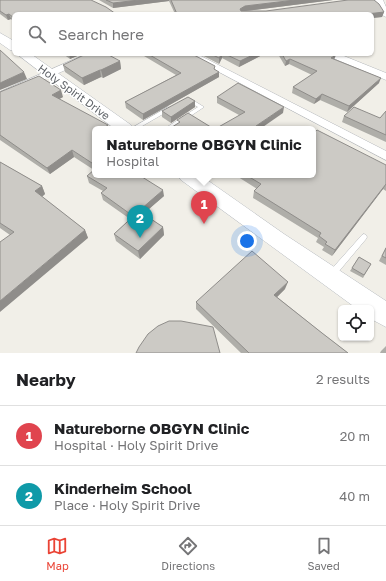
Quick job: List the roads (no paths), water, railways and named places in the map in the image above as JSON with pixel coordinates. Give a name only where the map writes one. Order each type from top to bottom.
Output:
[{"type":"main road","points":[[0,37],[12,46]]},
{"type":"main road","name":"Holy Spirit Drive","points":[[26,56],[121,126]]},
{"type":"main road","points":[[191,178],[386,315]]},
{"type":"street","points":[[379,0],[386,15]]},
{"type":"street","points":[[0,96],[89,56]]},
{"type":"street","points":[[194,56],[386,156]]},
{"type":"street","points":[[336,56],[386,77]]},
{"type":"lane","points":[[173,126],[202,107],[188,99],[185,100]]},
{"type":"lane","points":[[138,126],[172,107]]},
{"type":"lane","points":[[329,276],[364,237]]},
{"type":"place","name":"Natureborne OBGYN Clinic","points":[[204,224]]},
{"type":"place","name":"Kinderheim School","points":[[140,238]]}]
